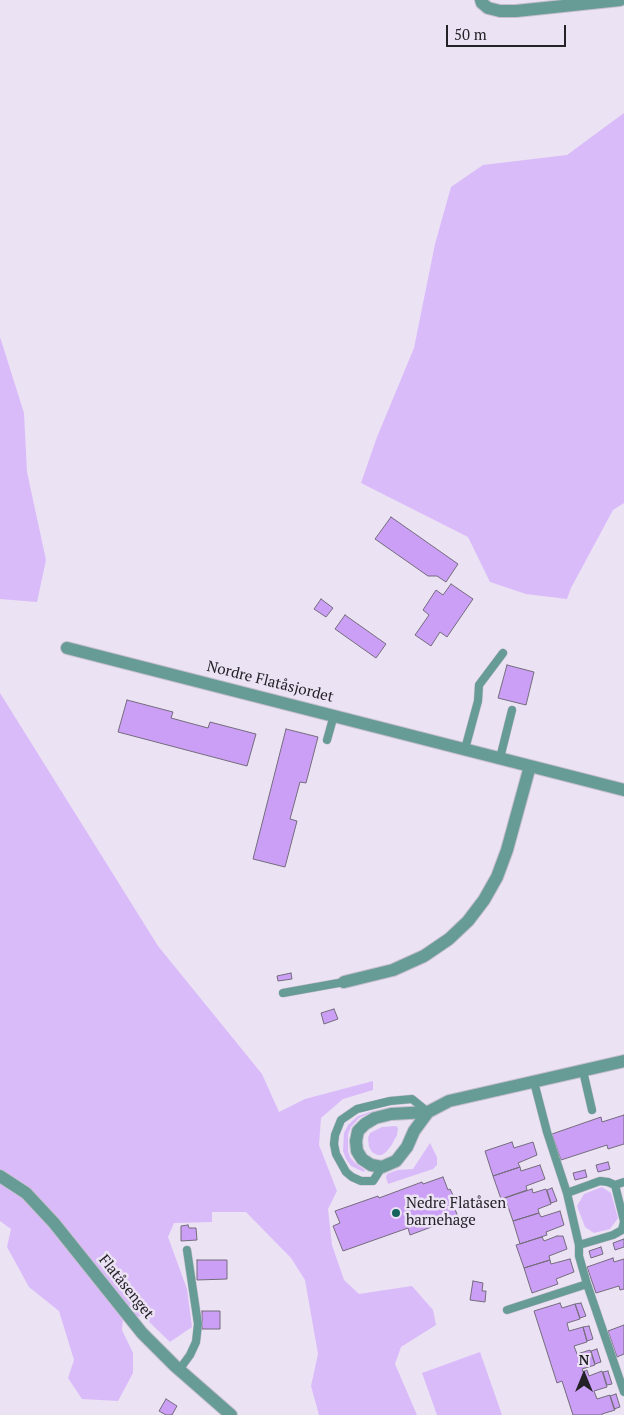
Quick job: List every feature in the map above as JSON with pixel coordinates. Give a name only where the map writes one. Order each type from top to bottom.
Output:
[{"type":"street","points":[[481,0],[488,8],[500,11],[516,11],[620,0]]},
{"type":"street","name":"Nordre Flatåsjordet","points":[[67,648],[624,790]]},
{"type":"street","points":[[344,982],[393,970],[424,956],[450,938],[468,921],[484,900],[497,877],[507,850],[530,766]]},
{"type":"street","points":[[428,1112],[414,1132],[407,1147],[396,1161],[382,1167],[371,1165],[362,1159],[357,1151],[356,1141],[358,1132],[365,1124],[375,1118],[391,1114],[428,1112],[449,1101],[624,1061]]},
{"type":"street","name":"Flatåsenget","points":[[0,1176],[26,1193],[54,1223],[142,1333],[179,1370],[231,1415]]},
{"type":"lane","points":[[465,749],[478,701],[480,685],[503,653]]},
{"type":"lane","points":[[500,758],[512,710]]},
{"type":"lane","points":[[328,740],[334,715]]},
{"type":"lane","points":[[283,993],[344,982]]},
{"type":"lane","points":[[582,1071],[592,1110]]},
{"type":"lane","points":[[534,1082],[547,1132],[567,1193],[579,1245],[579,1256],[587,1284],[624,1391]]},
{"type":"lane","points":[[382,1167],[373,1181],[352,1177],[346,1172],[336,1154],[334,1144],[335,1135],[341,1120],[357,1109],[390,1101],[412,1099],[428,1112]]},
{"type":"lane","points":[[567,1193],[600,1181],[615,1185],[624,1182]]},
{"type":"lane","points":[[579,1245],[613,1235],[622,1230],[624,1222],[615,1185]]},
{"type":"lane","points":[[179,1370],[190,1355],[196,1342],[198,1324],[187,1250]]},
{"type":"lane","points":[[508,1310],[587,1284]]},
{"type":"shaded area","points":[[624,113],[624,503],[613,510],[567,599],[526,594],[490,582],[468,537],[361,483],[377,437],[414,348],[435,244],[451,187],[483,165],[567,155]]},
{"type":"shaded area","points":[[0,337],[24,413],[27,472],[46,560],[37,602],[0,599]]},
{"type":"shaded area","points":[[0,693],[158,946],[262,1074],[279,1112],[305,1099],[373,1081],[373,1090],[343,1099],[321,1118],[319,1145],[337,1191],[328,1209],[332,1245],[344,1280],[359,1294],[412,1286],[433,1310],[436,1325],[401,1347],[395,1364],[417,1415],[319,1415],[311,1386],[318,1354],[305,1280],[291,1258],[246,1212],[212,1212],[212,1222],[174,1223],[168,1237],[187,1289],[192,1327],[170,1342],[143,1316],[123,1318],[122,1330],[133,1353],[133,1373],[118,1401],[82,1399],[68,1378],[74,1360],[59,1311],[29,1287],[7,1247],[11,1229],[0,1221]]},
{"type":"shaded area","points":[[376,1110],[359,1118],[348,1134],[350,1157],[365,1170],[364,1172],[351,1166],[346,1159],[343,1151],[344,1133],[348,1125],[358,1116]]},
{"type":"shaded area","points":[[396,1126],[398,1128],[397,1135],[386,1152],[382,1155],[377,1155],[372,1152],[369,1147],[368,1138],[370,1133],[382,1127]]},
{"type":"shaded area","points":[[430,1143],[437,1157],[437,1165],[433,1169],[388,1184],[387,1174],[398,1170],[413,1169]]},
{"type":"shaded area","points":[[602,1187],[611,1193],[618,1218],[610,1229],[594,1233],[585,1227],[577,1206],[584,1194]]},
{"type":"shaded area","points":[[480,1352],[502,1415],[437,1415],[422,1373]]},
{"type":"building","points":[[391,517],[458,564],[446,582],[437,576],[428,576],[375,539]]},
{"type":"building","points":[[451,584],[473,599],[447,637],[440,632],[431,646],[415,635],[429,615],[423,610],[436,590],[443,595]]},
{"type":"building","points":[[321,599],[333,608],[326,617],[314,609]]},
{"type":"building","points":[[345,615],[386,644],[376,658],[335,629]]},
{"type":"building","points":[[507,665],[534,672],[526,705],[498,698]]},
{"type":"building","points":[[127,700],[173,712],[171,718],[208,728],[210,722],[256,734],[247,766],[118,732]]},
{"type":"building","points":[[286,729],[318,737],[306,783],[300,782],[290,819],[297,821],[285,867],[253,859]]},
{"type":"building","points":[[291,973],[292,979],[278,981],[277,976]]},
{"type":"building","points":[[334,1009],[338,1019],[324,1024],[321,1013]]},
{"type":"building","points":[[624,1115],[624,1144],[608,1149],[607,1145],[561,1160],[552,1134],[601,1117],[602,1122]]},
{"type":"building","points":[[512,1142],[514,1148],[533,1142],[537,1155],[518,1163],[520,1167],[493,1176],[485,1151]]},
{"type":"building","points":[[608,1162],[610,1169],[598,1172],[596,1165]]},
{"type":"building","points":[[540,1165],[545,1179],[526,1186],[527,1190],[501,1199],[493,1176],[520,1167],[521,1171]]},
{"type":"building","points":[[585,1170],[587,1177],[575,1180],[573,1173]]},
{"type":"building","points":[[443,1177],[448,1190],[450,1189],[453,1195],[450,1196],[458,1217],[410,1235],[408,1228],[343,1251],[333,1226],[340,1223],[335,1211],[378,1196],[379,1198],[422,1182],[423,1184]]},
{"type":"building","points":[[552,1188],[557,1201],[551,1203],[547,1190]]},
{"type":"building","points":[[532,1189],[533,1193],[546,1189],[551,1204],[538,1209],[539,1213],[513,1221],[505,1198]]},
{"type":"building","points":[[560,1211],[564,1225],[546,1232],[547,1235],[520,1244],[513,1221],[539,1213],[541,1217]]},
{"type":"building","points":[[188,1225],[189,1228],[196,1228],[197,1240],[181,1241],[181,1226]]},
{"type":"building","points":[[557,1236],[563,1236],[567,1249],[549,1256],[550,1260],[524,1268],[516,1245],[542,1237],[544,1241]]},
{"type":"building","points":[[624,1239],[624,1247],[615,1250],[613,1243]]},
{"type":"building","points":[[601,1247],[603,1254],[591,1258],[589,1251]]},
{"type":"building","points":[[613,1258],[614,1262],[624,1259],[624,1289],[620,1290],[619,1286],[596,1293],[587,1267]]},
{"type":"building","points":[[570,1259],[574,1272],[556,1279],[558,1284],[532,1293],[524,1268],[550,1260],[551,1264]]},
{"type":"building","points":[[197,1260],[227,1260],[227,1279],[197,1280]]},
{"type":"building","points":[[473,1281],[483,1283],[482,1291],[486,1291],[485,1302],[470,1300]]},
{"type":"building","points":[[560,1303],[562,1308],[575,1304],[580,1319],[567,1323],[569,1331],[583,1327],[587,1342],[574,1346],[577,1354],[590,1350],[595,1365],[582,1369],[583,1372],[587,1370],[589,1376],[602,1371],[607,1387],[594,1391],[597,1399],[610,1395],[615,1410],[602,1415],[573,1415],[562,1381],[557,1383],[534,1311]]},
{"type":"building","points":[[581,1303],[586,1316],[580,1318],[575,1304]]},
{"type":"building","points":[[202,1311],[220,1311],[220,1329],[202,1329]]},
{"type":"building","points":[[624,1325],[624,1354],[617,1357],[608,1331]]},
{"type":"building","points":[[589,1326],[593,1339],[587,1341],[583,1327]]},
{"type":"building","points":[[597,1349],[601,1362],[595,1364],[591,1351]]},
{"type":"building","points":[[608,1371],[612,1384],[607,1385],[603,1372]]},
{"type":"building","points":[[616,1394],[620,1407],[614,1409],[610,1396]]},
{"type":"building","points":[[166,1399],[177,1406],[172,1415],[166,1415],[159,1411]]},
{"type":"place","name":"Nedre Flatåsen barnehage","points":[[396,1213]]}]
